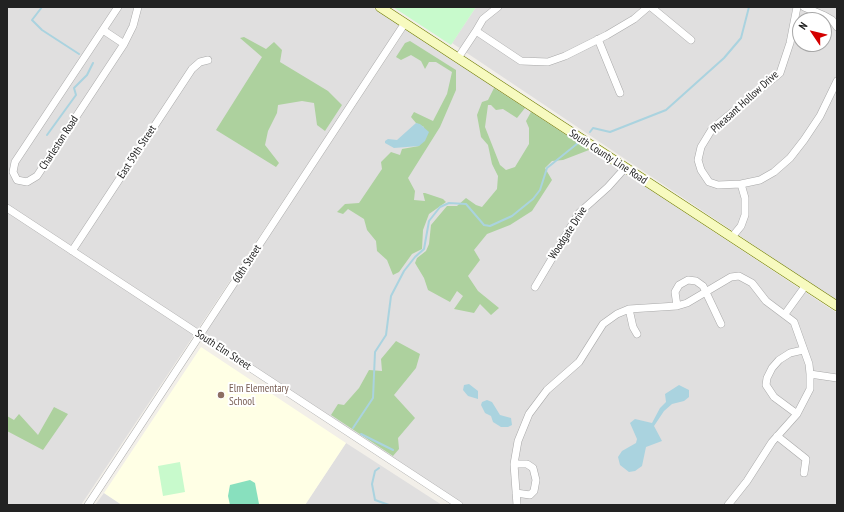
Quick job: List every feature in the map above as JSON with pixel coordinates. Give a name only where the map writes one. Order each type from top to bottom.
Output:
[{"type":"main road","name":"South County Line Road","points":[[380,7],[837,306]]},
{"type":"street","name":"Charleston Road","points":[[118,7],[15,162],[13,172],[17,180],[27,182],[37,176],[124,44],[133,26],[138,7]]},
{"type":"street","points":[[458,58],[483,19],[498,7]]},
{"type":"street","points":[[476,31],[521,60],[548,62],[565,56],[598,39],[634,19],[650,7],[691,40]]},
{"type":"street","name":"Pheasant Hollow Drive","points":[[797,7],[790,43],[780,73],[762,89],[726,116],[712,129],[702,145],[698,160],[701,170],[709,182],[718,185],[742,184],[760,180],[774,172],[790,158],[820,116],[837,81]]},
{"type":"street","points":[[804,7],[826,16],[832,20],[837,27]]},
{"type":"street","name":"60th Street","points":[[88,505],[406,24]]},
{"type":"street","points":[[103,30],[124,44]]},
{"type":"street","points":[[598,39],[620,93]]},
{"type":"street","name":"East 59th Street","points":[[72,251],[192,69],[200,62],[208,60]]},
{"type":"street","name":"Woodgate Drive","points":[[535,287],[580,213],[608,187],[625,168]]},
{"type":"street","points":[[732,237],[741,226],[745,215],[742,184]]},
{"type":"street","name":"South Elm Street","points":[[7,208],[459,505]]},
{"type":"street","points":[[517,505],[514,464],[523,428],[529,414],[541,397],[579,362],[603,324],[617,314],[629,309],[677,306],[687,303],[731,277],[739,276],[748,278],[766,301],[794,322],[809,364],[810,389],[797,414],[765,450],[747,481],[728,505]]},
{"type":"street","points":[[677,306],[675,292],[679,285],[688,280],[696,280],[703,286],[720,324]]},
{"type":"street","points":[[785,314],[806,285]]},
{"type":"street","points":[[629,309],[633,327],[637,334]]},
{"type":"street","points":[[797,414],[770,391],[766,385],[767,378],[772,368],[779,360],[790,353],[803,350]]},
{"type":"street","points":[[810,374],[837,378]]},
{"type":"street","points":[[777,436],[806,459],[804,473]]},
{"type":"street","points":[[514,464],[527,464],[533,468],[536,480],[534,491],[530,495],[516,493]]},
{"type":"shaded area","points":[[7,7],[372,7],[400,25],[81,505],[7,505]]},
{"type":"shaded area","points":[[476,7],[837,7],[837,301],[452,43]]},
{"type":"shaded area","points":[[406,29],[837,313],[837,505],[464,505],[203,336]]},
{"type":"shaded area","name":"Elm Elementary School","points":[[201,347],[346,443],[305,505],[122,505],[104,493]]},
{"type":"shaded area","points":[[346,443],[442,505],[305,505]]},
{"type":"shaded area","points":[[104,493],[122,505],[95,505]]},
{"type":"green space","points":[[393,7],[476,7],[451,45]]},
{"type":"green space","points":[[244,37],[266,49],[274,42],[282,50],[280,62],[328,91],[342,105],[325,131],[317,125],[314,103],[302,101],[278,105],[277,113],[268,131],[265,145],[279,163],[276,167],[216,130],[262,57],[240,38]]},
{"type":"green space","points":[[410,41],[456,70],[456,90],[440,127],[408,178],[415,191],[414,200],[425,201],[423,193],[425,193],[443,199],[446,202],[429,214],[423,230],[422,249],[412,254],[399,272],[393,275],[387,260],[377,251],[376,241],[367,230],[364,219],[348,209],[343,214],[337,212],[345,204],[359,203],[382,169],[381,162],[391,152],[400,155],[402,149],[419,146],[424,127],[416,123],[411,117],[414,112],[433,121],[447,94],[452,72],[436,62],[429,62],[425,69],[421,61],[411,55],[401,60],[396,57],[405,43]]},
{"type":"green space","points":[[494,88],[525,108],[517,118],[503,109],[496,110],[491,105],[488,105],[485,127],[500,165],[506,170],[515,167],[529,144],[529,128],[526,121],[531,112],[589,150],[563,160],[552,161],[545,168],[552,180],[532,211],[510,225],[487,234],[474,250],[480,260],[468,276],[478,291],[499,308],[491,315],[480,304],[474,313],[454,309],[463,296],[457,291],[450,302],[428,290],[424,278],[415,263],[417,258],[426,251],[429,244],[431,225],[447,206],[457,206],[466,198],[482,207],[497,189],[498,176],[492,164],[488,145],[481,137],[477,115],[482,102],[488,100]]},
{"type":"green space","points":[[396,341],[420,354],[416,368],[394,395],[415,418],[398,438],[399,449],[393,456],[331,415],[338,404],[344,405],[359,388],[369,370],[382,371],[381,359]]},
{"type":"green space","points":[[54,407],[68,414],[43,450],[7,431],[7,416],[14,420],[19,414],[38,435]]},
{"type":"green space","points":[[180,462],[185,492],[163,496],[158,466]]},
{"type":"green space","points":[[250,480],[255,483],[259,504],[230,505],[228,496],[230,485]]},
{"type":"water","points":[[416,123],[420,124],[429,132],[425,141],[419,146],[394,148],[385,143],[388,139],[397,140]]},
{"type":"water","points":[[469,384],[478,391],[478,399],[468,396],[463,390],[464,385]]},
{"type":"water","points":[[679,385],[689,390],[689,397],[684,401],[672,404],[664,411],[654,426],[662,441],[646,447],[642,466],[635,471],[629,472],[620,465],[618,457],[622,451],[636,443],[637,439],[630,423],[635,419],[652,423],[660,408],[666,402],[665,394]]},
{"type":"water","points":[[487,400],[492,402],[500,415],[511,418],[512,425],[508,427],[501,427],[493,422],[491,416],[485,413],[481,405],[482,402]]},
{"type":"waterway","points":[[42,7],[32,20],[42,30],[79,54]]},
{"type":"waterway","points":[[590,132],[593,128],[610,132],[666,110],[724,58],[741,38],[749,7]]},
{"type":"waterway","points":[[47,135],[76,95],[74,88],[87,75],[93,63]]},
{"type":"waterway","points":[[353,428],[373,398],[375,352],[386,335],[391,296],[404,271],[415,257],[424,249],[429,221],[440,207],[449,203],[466,204],[484,225],[490,226],[512,216],[533,199],[540,190],[547,168],[578,143]]},
{"type":"waterway","points":[[361,434],[393,450]]},
{"type":"waterway","points":[[379,468],[375,471],[372,484],[375,500],[389,505]]},
{"type":"place","name":"Elm Elementary School","points":[[221,395]]}]
